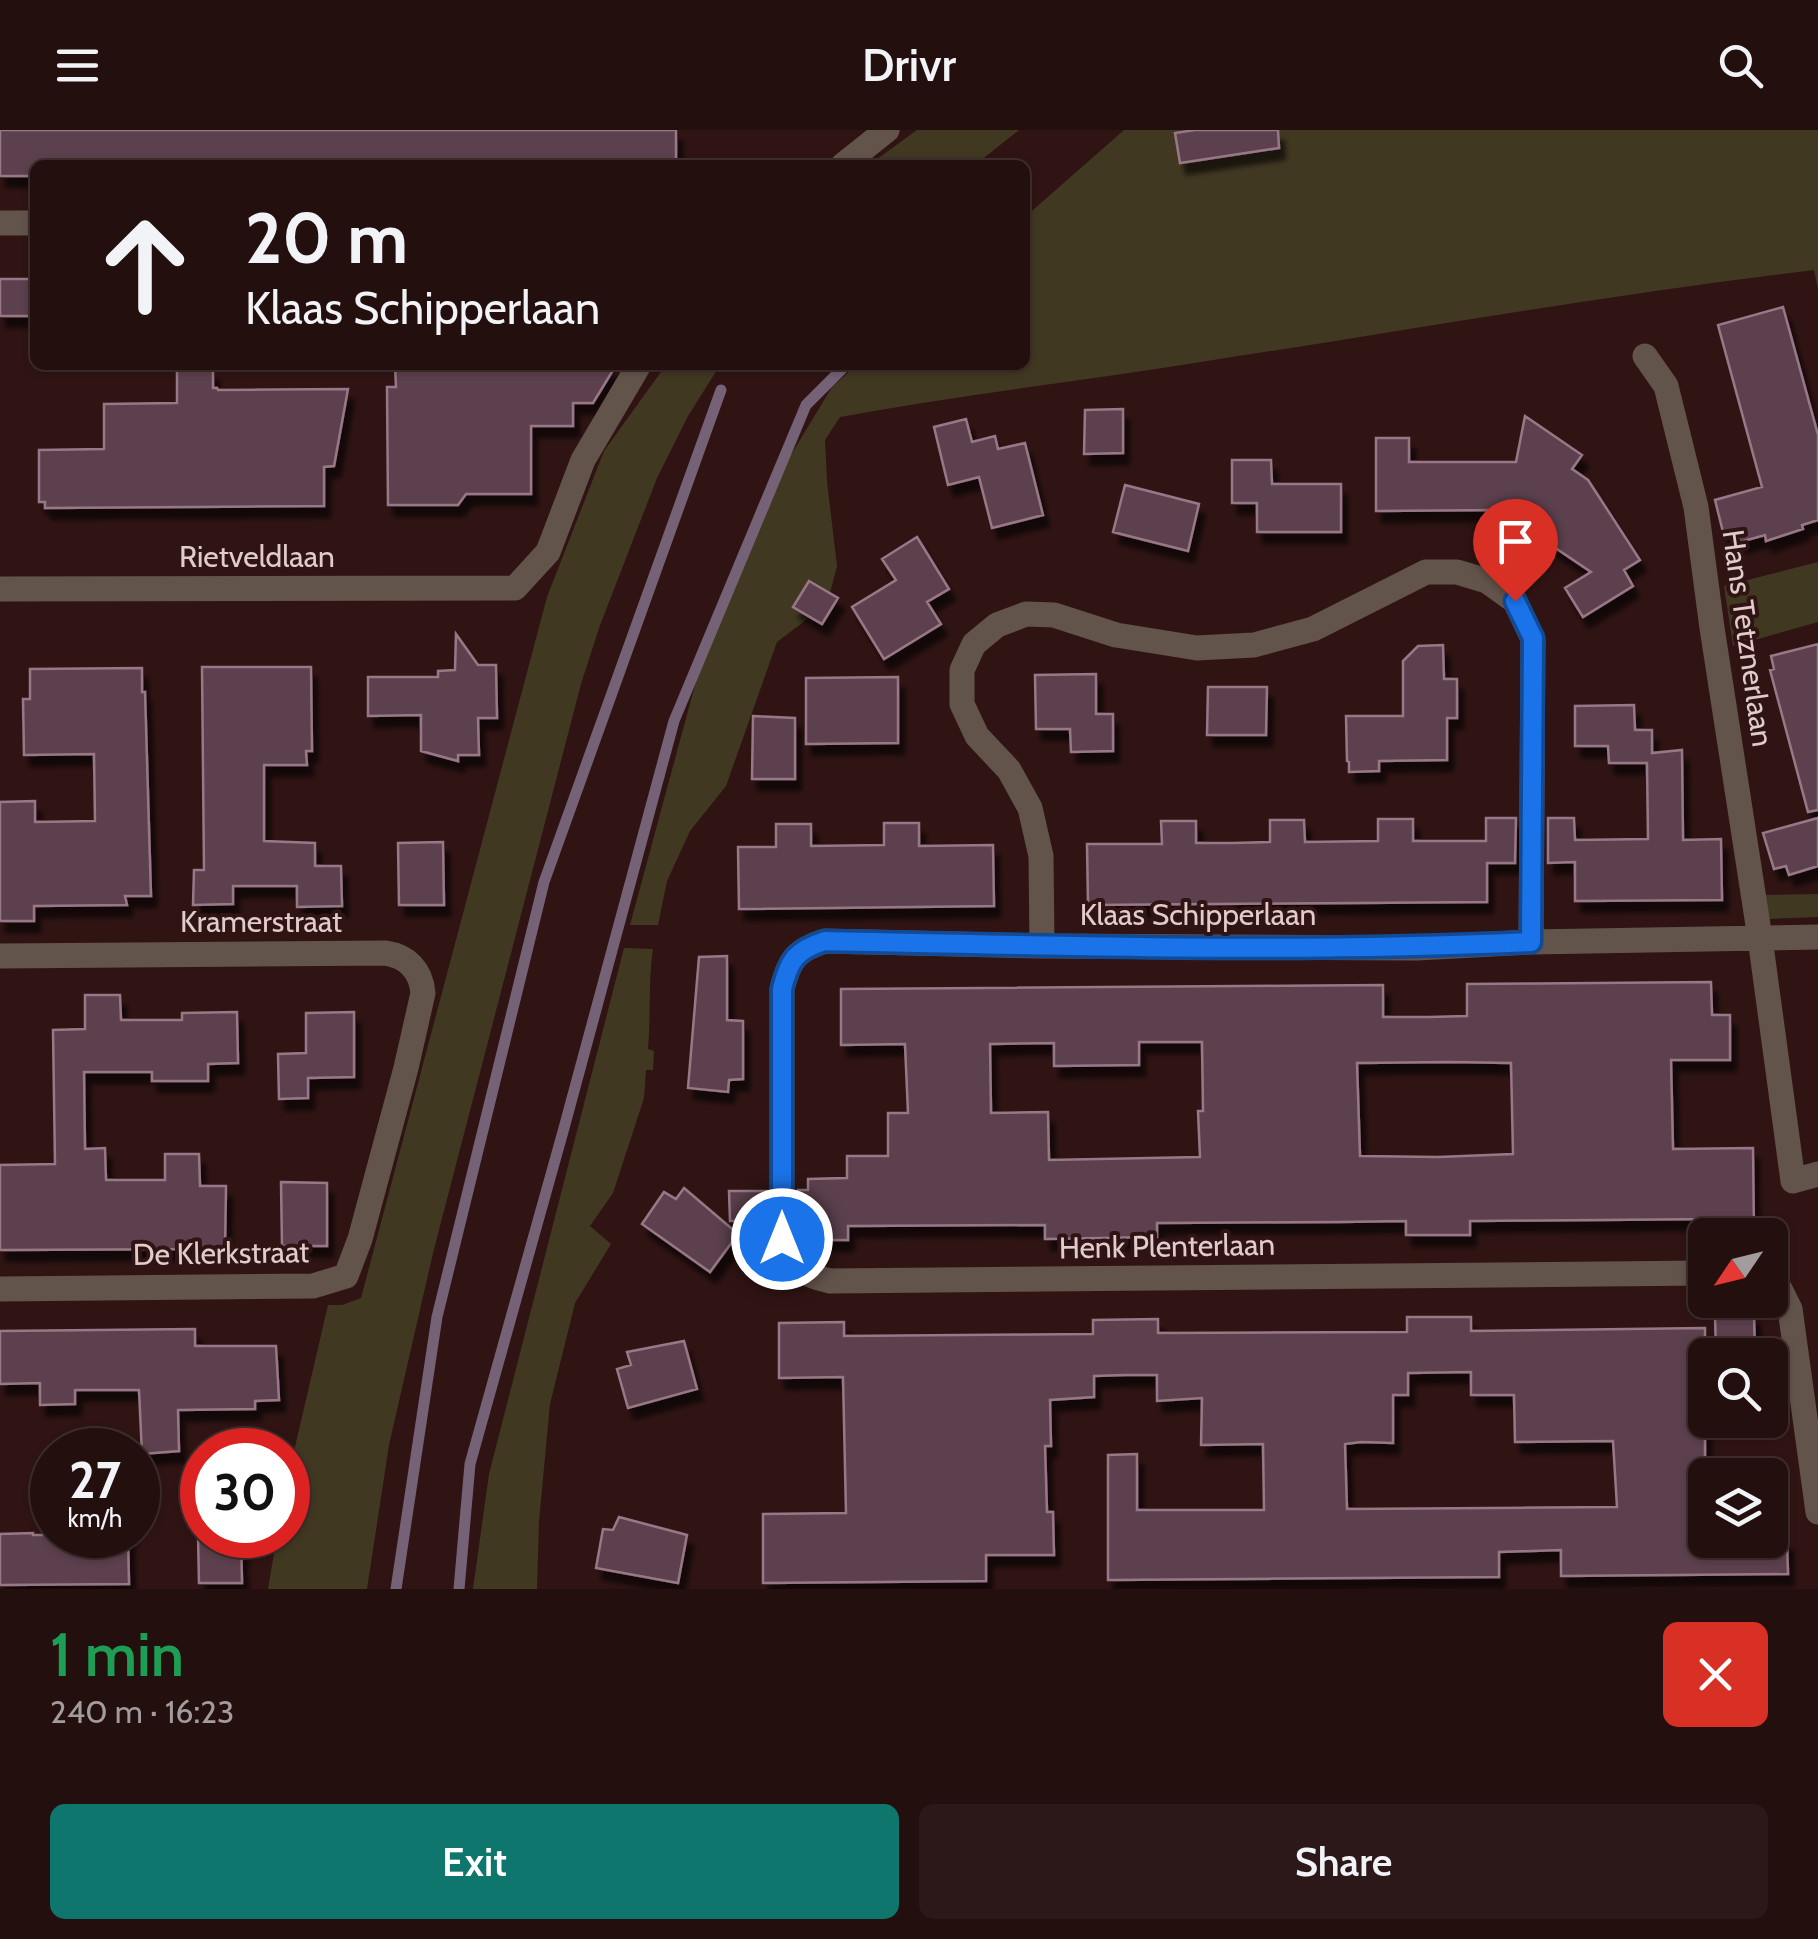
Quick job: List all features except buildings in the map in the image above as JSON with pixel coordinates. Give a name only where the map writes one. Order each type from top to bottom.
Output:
[{"type":"street","points":[[849,160],[887,130]]},
{"type":"street","points":[[0,223],[30,223]]},
{"type":"street","name":"Hans Tetznerlaan","points":[[1644,356],[1666,386],[1696,507],[1760,938]]},
{"type":"street","name":"Rietveldlaan","points":[[0,589],[515,588],[548,552],[583,460],[636,370]]},
{"type":"street","points":[[1042,946],[1041,856],[1030,808],[1008,770],[977,736],[962,704],[962,670],[974,644],[997,625],[1026,614],[1054,615],[1116,635],[1197,648],[1254,645],[1313,629],[1426,572],[1456,572],[1487,581],[1515,601],[1533,638],[1531,942]]},
{"type":"street","name":"Klaas Schipperlaan","points":[[782,1108],[782,989],[788,966],[805,947],[825,941],[1417,948],[1818,937]]},
{"type":"street","points":[[1760,938],[1793,1181],[1818,1174]]},
{"type":"street","name":"Kramerstraat","points":[[0,956],[397,955],[416,969],[422,980],[423,993],[406,1068]]},
{"type":"street","name":"De Klerkstraat","points":[[0,1289],[313,1286],[346,1276],[360,1239],[406,1068]]},
{"type":"street","name":"Henk Plenterlaan","points":[[782,1108],[782,1239],[790,1261],[807,1276],[830,1281],[1688,1273]]},
{"type":"street","points":[[1788,1305],[1818,1512]]},
{"type":"shaded area","points":[[917,130],[1019,130],[981,160],[876,160]]},
{"type":"shaded area","points":[[1124,130],[1818,130],[1818,289],[1814,270],[1586,301],[840,417],[825,440],[837,566],[827,604],[777,642],[726,786],[690,831],[667,881],[658,925],[630,925],[701,663],[756,522],[783,468],[832,387],[851,370],[1030,370],[1030,213]]},
{"type":"shaded area","points":[[662,370],[717,370],[657,478],[581,684],[433,1253],[389,1445],[367,1589],[268,1589],[273,1558],[310,1558],[310,1428],[299,1428],[328,1305],[361,1298],[547,597],[604,451]]},
{"type":"shaded area","points":[[1818,562],[1818,622],[1733,646],[1724,586]]},
{"type":"shaded area","points":[[1818,894],[1818,917],[1764,919],[1761,895]]},
{"type":"shaded area","points":[[624,948],[653,949],[648,1049],[654,1051],[653,1070],[646,1070],[644,1098],[613,1193],[590,1226],[611,1244],[575,1303],[550,1404],[537,1589],[473,1589],[489,1474]]},
{"type":"waterway","points":[[459,1589],[470,1464],[674,721],[806,405],[841,370]]},
{"type":"waterway","points":[[396,1589],[437,1317],[544,882],[721,390]]},
{"type":"route","points":[[782,1239],[782,989],[788,966],[805,947],[825,941],[1417,948],[1531,942],[1533,638],[1515,601]]}]
